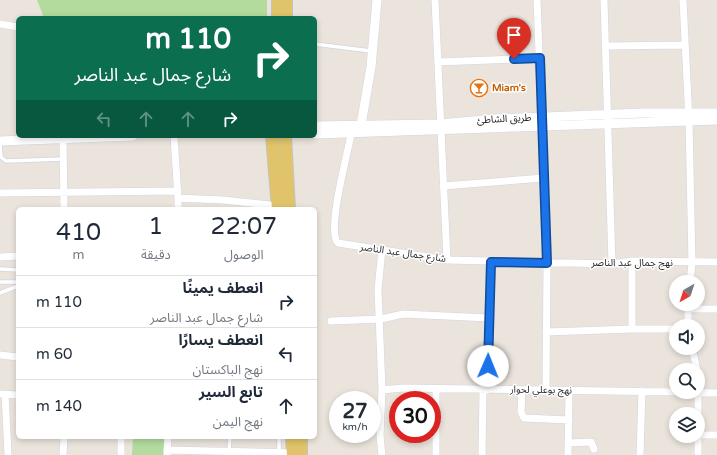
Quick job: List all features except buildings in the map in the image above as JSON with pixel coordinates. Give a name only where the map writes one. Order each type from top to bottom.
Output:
[{"type":"main road","points":[[278,0],[278,16]]},
{"type":"main road","points":[[286,0],[286,16]]},
{"type":"main road","points":[[272,138],[276,207]]},
{"type":"main road","points":[[276,207],[285,138]]},
{"type":"main road","points":[[292,439],[295,454]]},
{"type":"main road","points":[[295,454],[300,439]]},
{"type":"street","points":[[361,125],[373,51],[377,0]]},
{"type":"street","points":[[435,0],[447,260]]},
{"type":"street","points":[[537,0],[547,263],[546,390]]},
{"type":"street","points":[[604,0],[607,46],[612,264]]},
{"type":"street","points":[[683,0],[689,118],[692,263],[691,275]]},
{"type":"street","points":[[0,24],[16,27]]},
{"type":"street","points":[[607,46],[685,45]]},
{"type":"street","points":[[438,62],[540,58]]},
{"type":"street","name":"طريق الشاطئ","points":[[689,118],[717,113]]},
{"type":"street","name":"طريق الشاطئ","points":[[317,134],[351,134],[441,127],[542,122],[689,118],[717,120]]},
{"type":"street","name":"طريق الشاطئ","points":[[317,126],[361,125],[441,127]]},
{"type":"street","name":"شارع جمال عبد الناصر","points":[[351,134],[337,200],[333,231],[334,238],[338,243],[447,260],[547,263]]},
{"type":"street","points":[[0,142],[63,138],[64,207]]},
{"type":"street","points":[[174,138],[178,207]]},
{"type":"street","points":[[443,186],[544,178]]},
{"type":"street","points":[[0,193],[65,191],[178,194],[269,207]]},
{"type":"street","points":[[382,250],[378,289],[381,319],[382,390],[380,435],[382,455]]},
{"type":"street","points":[[0,257],[16,256]]},
{"type":"street","points":[[632,261],[632,329]]},
{"type":"street","name":"نهج جمال عبد الناصر","points":[[547,263],[612,264],[632,261],[692,263],[717,262]]},
{"type":"street","points":[[482,455],[491,262]]},
{"type":"street","points":[[705,308],[717,309]]},
{"type":"street","points":[[331,320],[381,319],[403,314],[489,318]]},
{"type":"street","points":[[546,332],[669,329]]},
{"type":"street","points":[[0,355],[16,357]]},
{"type":"street","points":[[436,389],[436,455]]},
{"type":"street","name":"نهج بوعلي لحوار","points":[[382,390],[436,389],[669,392]]},
{"type":"street","points":[[522,390],[521,412],[524,418],[569,420]]},
{"type":"street","points":[[568,455],[569,391]]},
{"type":"street","points":[[640,455],[642,391]]},
{"type":"street","points":[[705,393],[717,393]]},
{"type":"street","points":[[8,455],[4,430],[3,394],[16,395]]},
{"type":"street","points":[[705,435],[717,435]]},
{"type":"street","points":[[63,455],[64,439]]},
{"type":"street","points":[[121,439],[121,455]]},
{"type":"street","points":[[168,439],[167,452],[229,451],[295,454]]},
{"type":"street","points":[[568,443],[591,442],[594,449]]},
{"type":"street","points":[[698,455],[699,443]]},
{"type":"lane","points":[[317,44],[373,51]]},
{"type":"lane","points":[[0,146],[1,157],[6,160],[63,159]]},
{"type":"lane","points":[[0,269],[16,270]]},
{"type":"lane","points":[[0,282],[16,282]]},
{"type":"lane","points":[[0,293],[16,287]]},
{"type":"lane","points":[[229,451],[230,439]]},
{"type":"lane","points":[[279,439],[279,454]]},
{"type":"green space","points":[[37,0],[267,0],[267,16],[43,16]]},
{"type":"green space","points":[[133,439],[170,439],[169,455],[132,455]]},
{"type":"place","name":"Miam's","points":[[479,88]]},
{"type":"route","points":[[488,366],[491,262],[547,263],[540,58],[514,59]]}]
